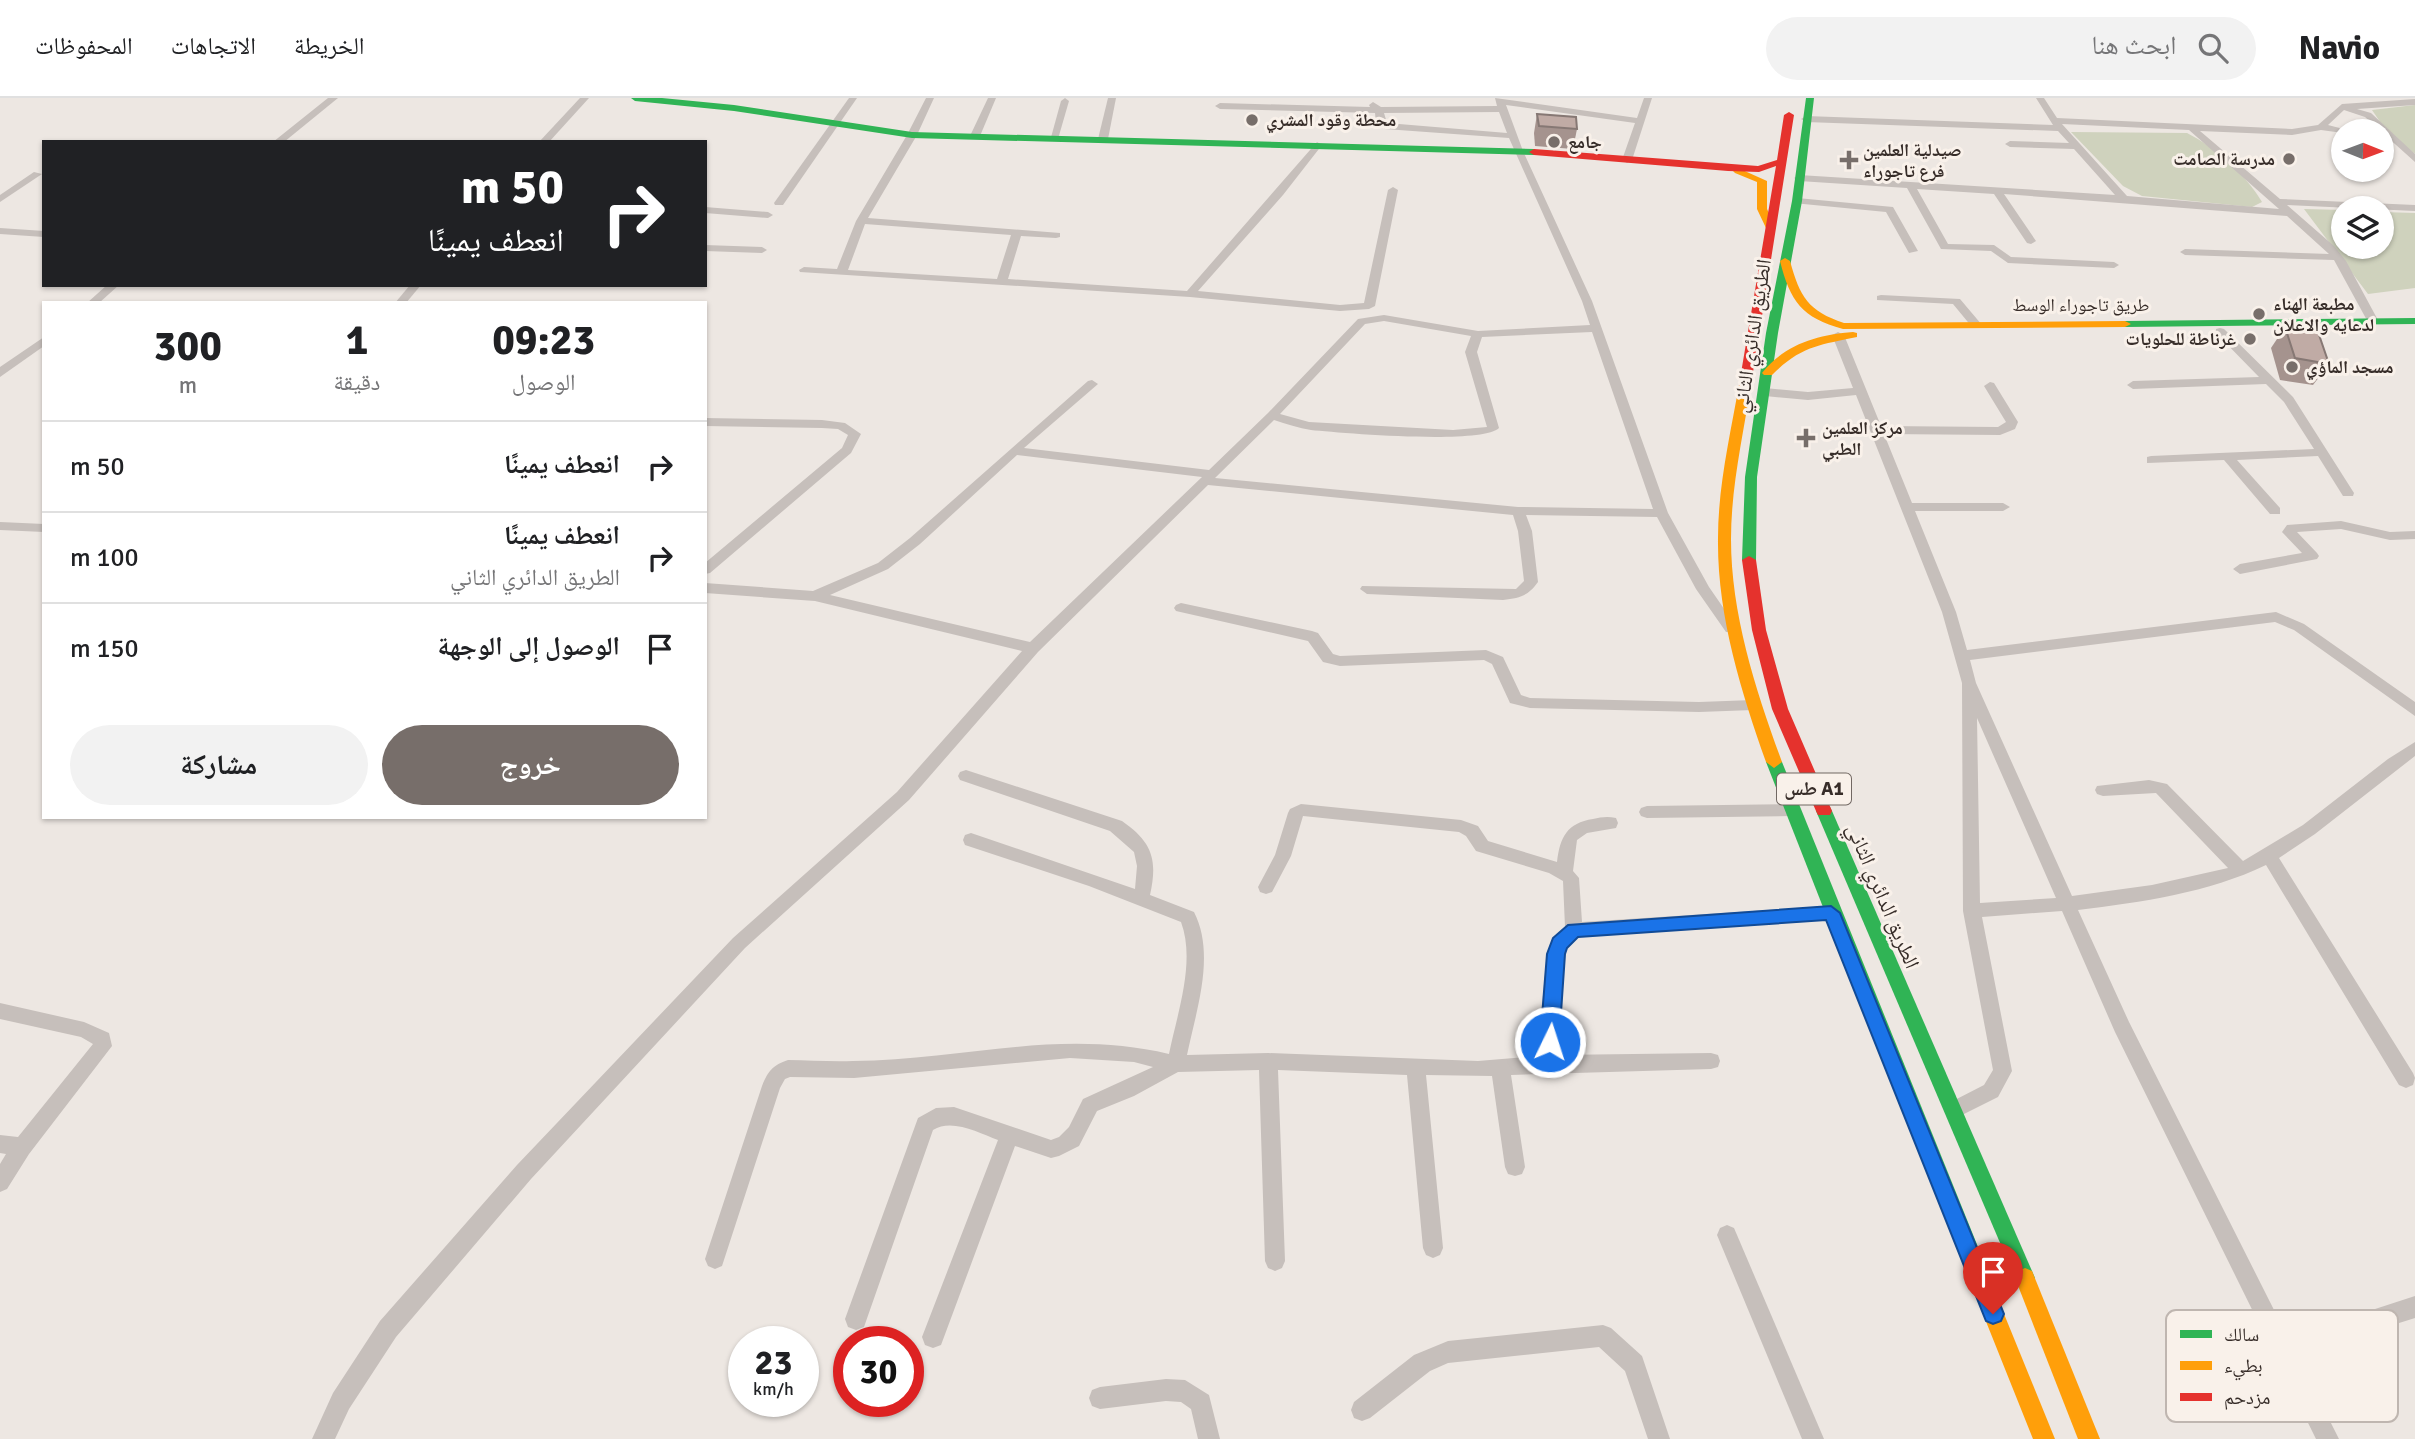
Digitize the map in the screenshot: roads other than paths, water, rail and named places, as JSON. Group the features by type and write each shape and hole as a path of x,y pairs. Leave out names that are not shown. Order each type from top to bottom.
{"main road":[{"path":"635,98 668,99 912,135 1317,145 1515,143 1627,160 1728,168 1759,169 1779,162"},
{"name":"الطريق الدائري الثاني","path":"1792,98 1779,162 1727,512 1725,559 1737,637 1753,705 1831,913 2044,1439"},
{"name":"الطريق الدائري الثاني","path":"1810,98 1797,201 1751,478 1749,560 1759,630 1780,709 2038,1308 2089,1439"},
{"path":"1728,168 1762,181 1762,209 1770,226"},
{"name":"طريق تاجوراء الوسط","path":"1785,261 1799,304 1811,315 1843,326 2415,328"},
{"name":"طريق تاجوراء الوسط","path":"1768,373 1786,352 1797,346 1838,335 2220,331 2415,321"}],"street":[{"path":"281,140 334,98"},
{"path":"546,140 585,98"},
{"path":"779,203 852,98"},
{"path":"842,271 861,220 912,135 930,98"},
{"path":"975,136 992,98"},
{"path":"1103,139 1112,98"},
{"path":"1325,98 1329,101 1367,102 1379,110 1381,123 1385,125 1515,143"},
{"path":"1627,160 1648,98"},
{"path":"2040,98 2057,124 2124,198"},
{"path":"2321,127 2342,107 2362,101 2415,102"},
{"path":"1053,139 1065,102"},
{"path":"1501,103 1515,143 1587,301 1661,513 1703,589 1737,637"},
{"path":"1220,106 1379,110 1501,103 1640,121"},
{"path":"2342,107 2368,115 2372,119"},
{"path":"1806,119 2292,132 2321,127 2331,129"},
{"path":"2193,129 2291,213 2331,251"},
{"path":"2394,139 2415,159"},
{"path":"2010,144 2076,146"},
{"path":"1190,294 1280,193 1317,145"},
{"path":"0,199 37,174"},
{"path":"1799,178 2124,198 2291,213"},
{"path":"1910,185 1945,247 1994,248 2008,260 2114,265"},
{"path":"804,270 1190,294 1340,308 1369,306 1393,190"},
{"path":"1997,191 2031,241"},
{"path":"1797,201 1889,209 1913,251"},
{"path":"2278,202 2415,208"},
{"path":"707,210 768,215"},
{"path":"861,220 1056,235"},
{"path":"0,231 42,234"},
{"path":"1001,283 1017,232"},
{"path":"707,248 762,250"},
{"path":"2185,252 2331,257"},
{"path":"2338,259 2372,322"},
{"path":"94,301 112,287"},
{"path":"402,301 414,287"},
{"path":"1881,298 1956,301 1976,325"},
{"path":"323,1439 341,1401 388,1329 524,1172 739,943 903,796 1033,648 1272,416 1362,321 1384,318 1478,334 1596,328"},
{"path":"2220,331 2304,419 2348,493"},
{"path":"1272,416 1309,426 1453,434 1488,431 1493,428 1492,422 1471,352 1478,334"},
{"path":"1838,335 1949,612 1969,683 2120,1026 2263,1310"},
{"path":"0,373 42,342"},
{"path":"2133,384 2268,380"},
{"path":"815,596 883,566 915,541 1092,384"},
{"path":"1877,430 2000,431 2011,426 2012,422 1990,386"},
{"path":"1765,392 1808,396 1861,391"},
{"path":"707,422 822,424 841,426 855,434 847,450 707,568"},
{"path":"1014,451 1380,501 1518,511 1661,513"},
{"path":"2151,460 2322,452"},
{"path":"2228,457 2275,511"},
{"path":"1907,507 2003,507"},
{"path":"1367,589 1503,595 1520,593 1531,582 1525,531 1518,511"},
{"path":"2240,569 2312,556 2289,532 2292,528 2341,525 2390,536 2415,535"},
{"path":"0,526 42,528"},
{"path":"707,588 815,596 1033,648"},
{"path":"1181,608 1313,637 1328,658 1340,661 1486,655 1498,661 1516,699 1530,703 1699,707 1753,705"},
{"path":"1961,656 2276,617 2299,627 2415,710"},
{"path":"1954,1110 1991,1091 2003,1072 1972,911 1969,683"},
{"path":"1972,911 2067,906 2124,899 2241,870 2322,820 2383,770 2415,748"},
{"path":"966,776 1116,825 1129,834 1139,844 1146,859 1147,874 1141,900"},
{"path":"2103,790 2149,786 2161,788 2241,870"},
{"path":"1266,887 1283,856 1296,813 1307,809 1461,826 1472,831 1482,846 1564,872 1571,878 1574,887 1574,930"},
{"path":"1647,812 1792,810"},
{"path":"1564,872 1567,841 1572,832 1579,826 1610,823"},
{"path":"971,840 1095,881 1188,917 1194,926 1194,954 1175,1064"},
{"path":"2269,855 2406,1079"},
{"path":"1546,1064 1556,954 1559,944 1574,930 1831,913"},
{"path":"0,1012 84,1030 102,1039 103,1046 96,1059 22,1147 0,1182"},
{"path":"715,1259 771,1086 778,1073 788,1068 854,1070 1070,1050 1135,1054 1175,1064 1268,1061 1500,1066 1711,1061"},
{"path":"1268,1061 1275,1261"},
{"path":"856,1319 925,1124 936,1117 954,1116 1009,1137 1051,1149 1066,1146 1075,1137 1090,1105 1127,1090 1175,1064"},
{"path":"1416,1066 1433,1248"},
{"path":"1500,1066 1515,1167"},
{"path":"933,1337 1009,1137"},
{"path":"0,1144 22,1147"},
{"path":"1727,1235 1813,1439"},
{"path":"2398,1312 2415,1307"},
{"path":"1362,1410 1422,1363 1448,1352 1603,1336 1634,1364 1658,1439"},
{"path":"1100,1398 1166,1390 1185,1391 1201,1403 1209,1439"},
{"path":"2319,1422 2328,1439"}],"place":[{"name":"محطة وقود المشري","path":"1252,120"},
{"name":"جامع","path":"1554,142"},
{"name":"مدرسة الصامت","path":"2289,159"},
{"name":"صيدلية العلمين فرع تاجوراء","path":"1849,160"},
{"name":"مطبعة الهناء لدعايه والاعلان","path":"2259,314"},
{"name":"غرناطة للحلويات","path":"2250,339"},
{"name":"مسجد الماؤي","path":"2292,367"},
{"name":"مركز العلمين الطبي","path":"1806,438"}]}
